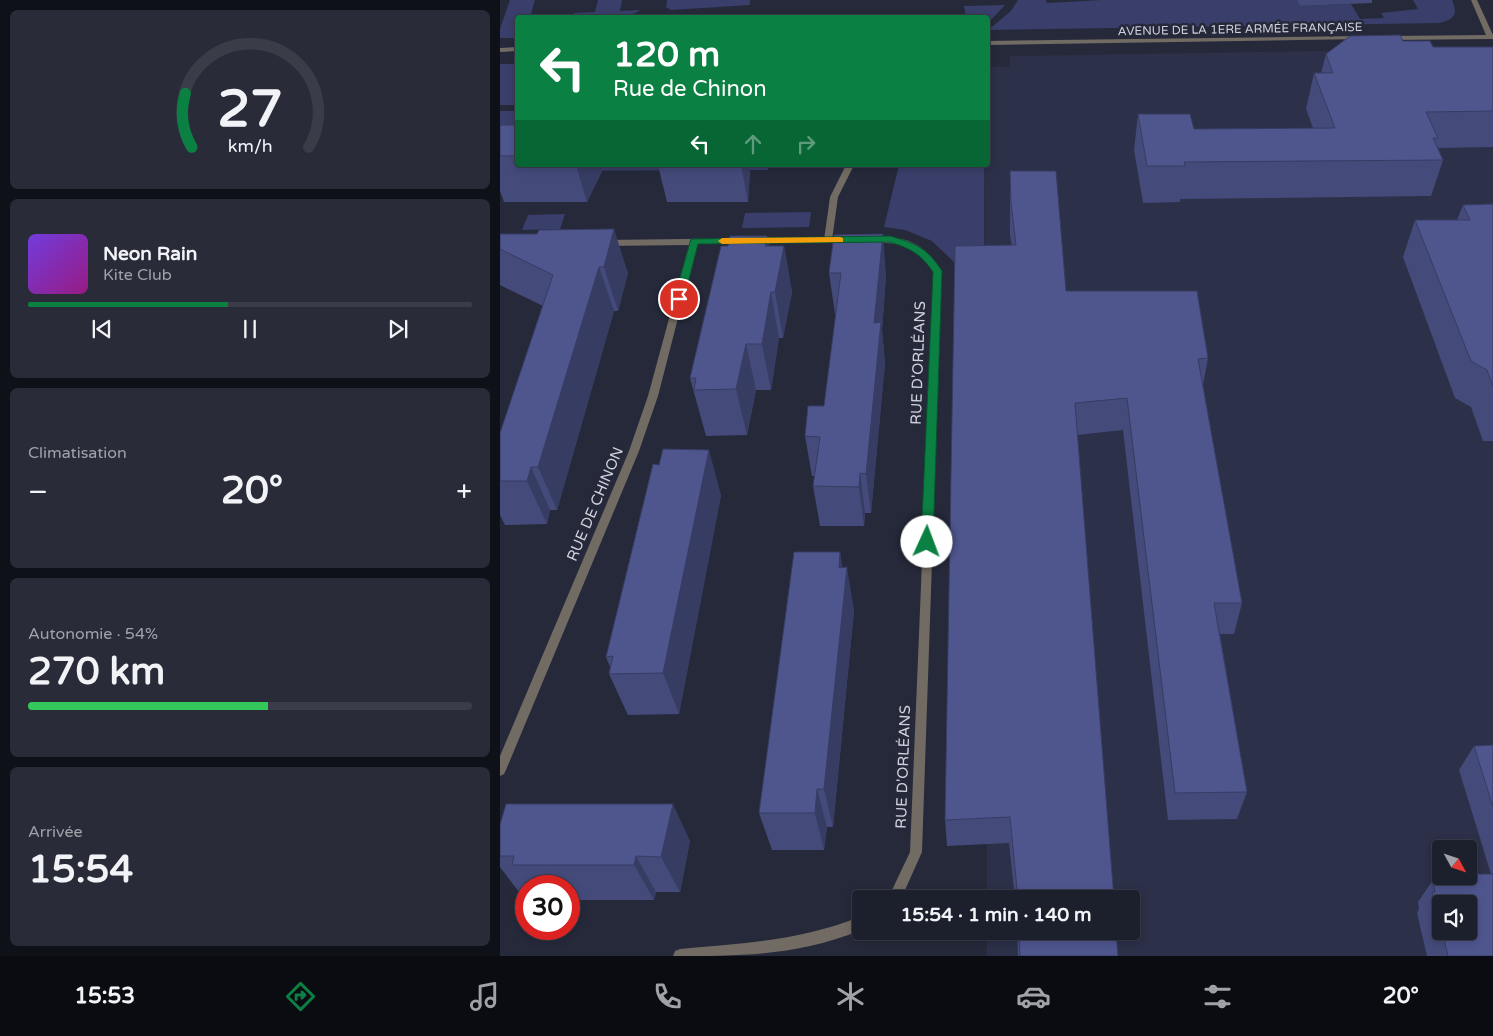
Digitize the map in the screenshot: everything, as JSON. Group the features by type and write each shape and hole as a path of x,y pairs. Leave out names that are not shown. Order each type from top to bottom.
{"street":[{"path":"1474,0 1492,37"},
{"name":"AVENUE DE LA 1ERE ARMÉE FRANÇAISE","path":"1379,38 1492,37"},
{"name":"AVENUE DE LA 1ERE ARMÉE FRANÇAISE","path":"990,43 1370,38"},
{"path":"500,50 515,50"},
{"path":"828,240 834,197 849,167"},
{"name":"RUE D'ORLÉANS","path":"597,243 890,239 906,244 926,255 938,271 916,852 899,890"},
{"name":"RUE DE CHINON","path":"500,770 634,451 653,396 694,241"},
{"path":"680,956 802,942 852,928"}],"shaded area":[{"path":"510,0 535,0 531,15 515,15 515,38 500,38 500,29"},
{"path":"598,0 622,0 620,11 640,10 628,15 574,15 574,13 595,12"},
{"path":"667,0 750,0 750,5 671,10 666,7"},
{"path":"1018,0 1046,0 1047,3 1102,0 1297,0 1301,6 1351,4 1360,19 1384,18 1381,13 1418,9 1413,0 1452,0 1455,9 1452,18 1440,23 990,30 1011,11"},
{"path":"1005,5 990,21 990,15 966,15 964,6"},
{"path":"1493,48 1493,956 987,956 987,940 1140,940 1140,890 987,890 984,167 990,167 990,67 1010,67 1010,56"},
{"path":"500,64 515,64 515,105 500,105"},
{"path":"500,111 515,111 515,126 500,144"},
{"path":"500,153 515,163 515,167 768,167 768,170 500,171"},
{"path":"899,167 984,167 984,278 955,263 932,241 905,230 884,227"},
{"path":"811,212 809,227 742,228 745,213"},
{"path":"565,214 560,229 522,230 528,215"}],"building":[{"path":"1400,35 1403,41 1430,41 1433,47 1493,47 1493,111 1426,112 1438,138 1433,138 1443,160 1184,162 1185,166 1147,166 1138,114 1190,114 1194,129 1335,128 1314,73 1333,73 1326,54 1350,36"},
{"path":"501,125 515,125 515,156 500,156"},
{"path":"1010,171 1056,171 1066,291 1197,291 1208,358 1198,359 1242,603 1214,603 1247,792 1175,793 1127,398 1075,403 1113,890 1017,890 1010,817 945,820 955,246 1016,245 1011,203"},
{"path":"1493,204 1493,386 1487,370 1471,361 1415,220 1470,220 1463,205"},
{"path":"614,229 604,267 599,267 538,467 531,467 527,481 500,481 500,433 553,275 500,249 500,234 537,234 539,230"},
{"path":"883,234 874,323 881,322 866,474 860,473 859,487 813,486 820,437 805,436 808,406 824,406 841,273 829,273 834,235"},
{"path":"730,236 767,236 765,246 784,246 775,292 771,292 762,344 746,344 736,389 694,390 696,378 690,378 721,246 728,246"},
{"path":"663,449 709,450 663,673 609,674 613,656 606,657 653,464 659,465"},
{"path":"794,552 840,552 839,568 847,567 824,789 817,789 815,813 759,813"},
{"path":"1493,745 1493,807 1474,746"},
{"path":"506,804 673,804 661,857 636,856 634,865 512,865 514,856 500,856 500,825"},
{"path":"1478,874 1493,874 1493,956 1448,956 1444,940 1477,940 1477,895 1433,895 1432,892 1435,892 1434,885 1478,885"},
{"path":"1019,940 1117,940 1118,956 1020,956"}],"slow traffic":[{"path":"722,241 840,240"}],"route":[{"path":"679,299 694,241 890,239 906,244 926,255 938,271 927,542"}]}
